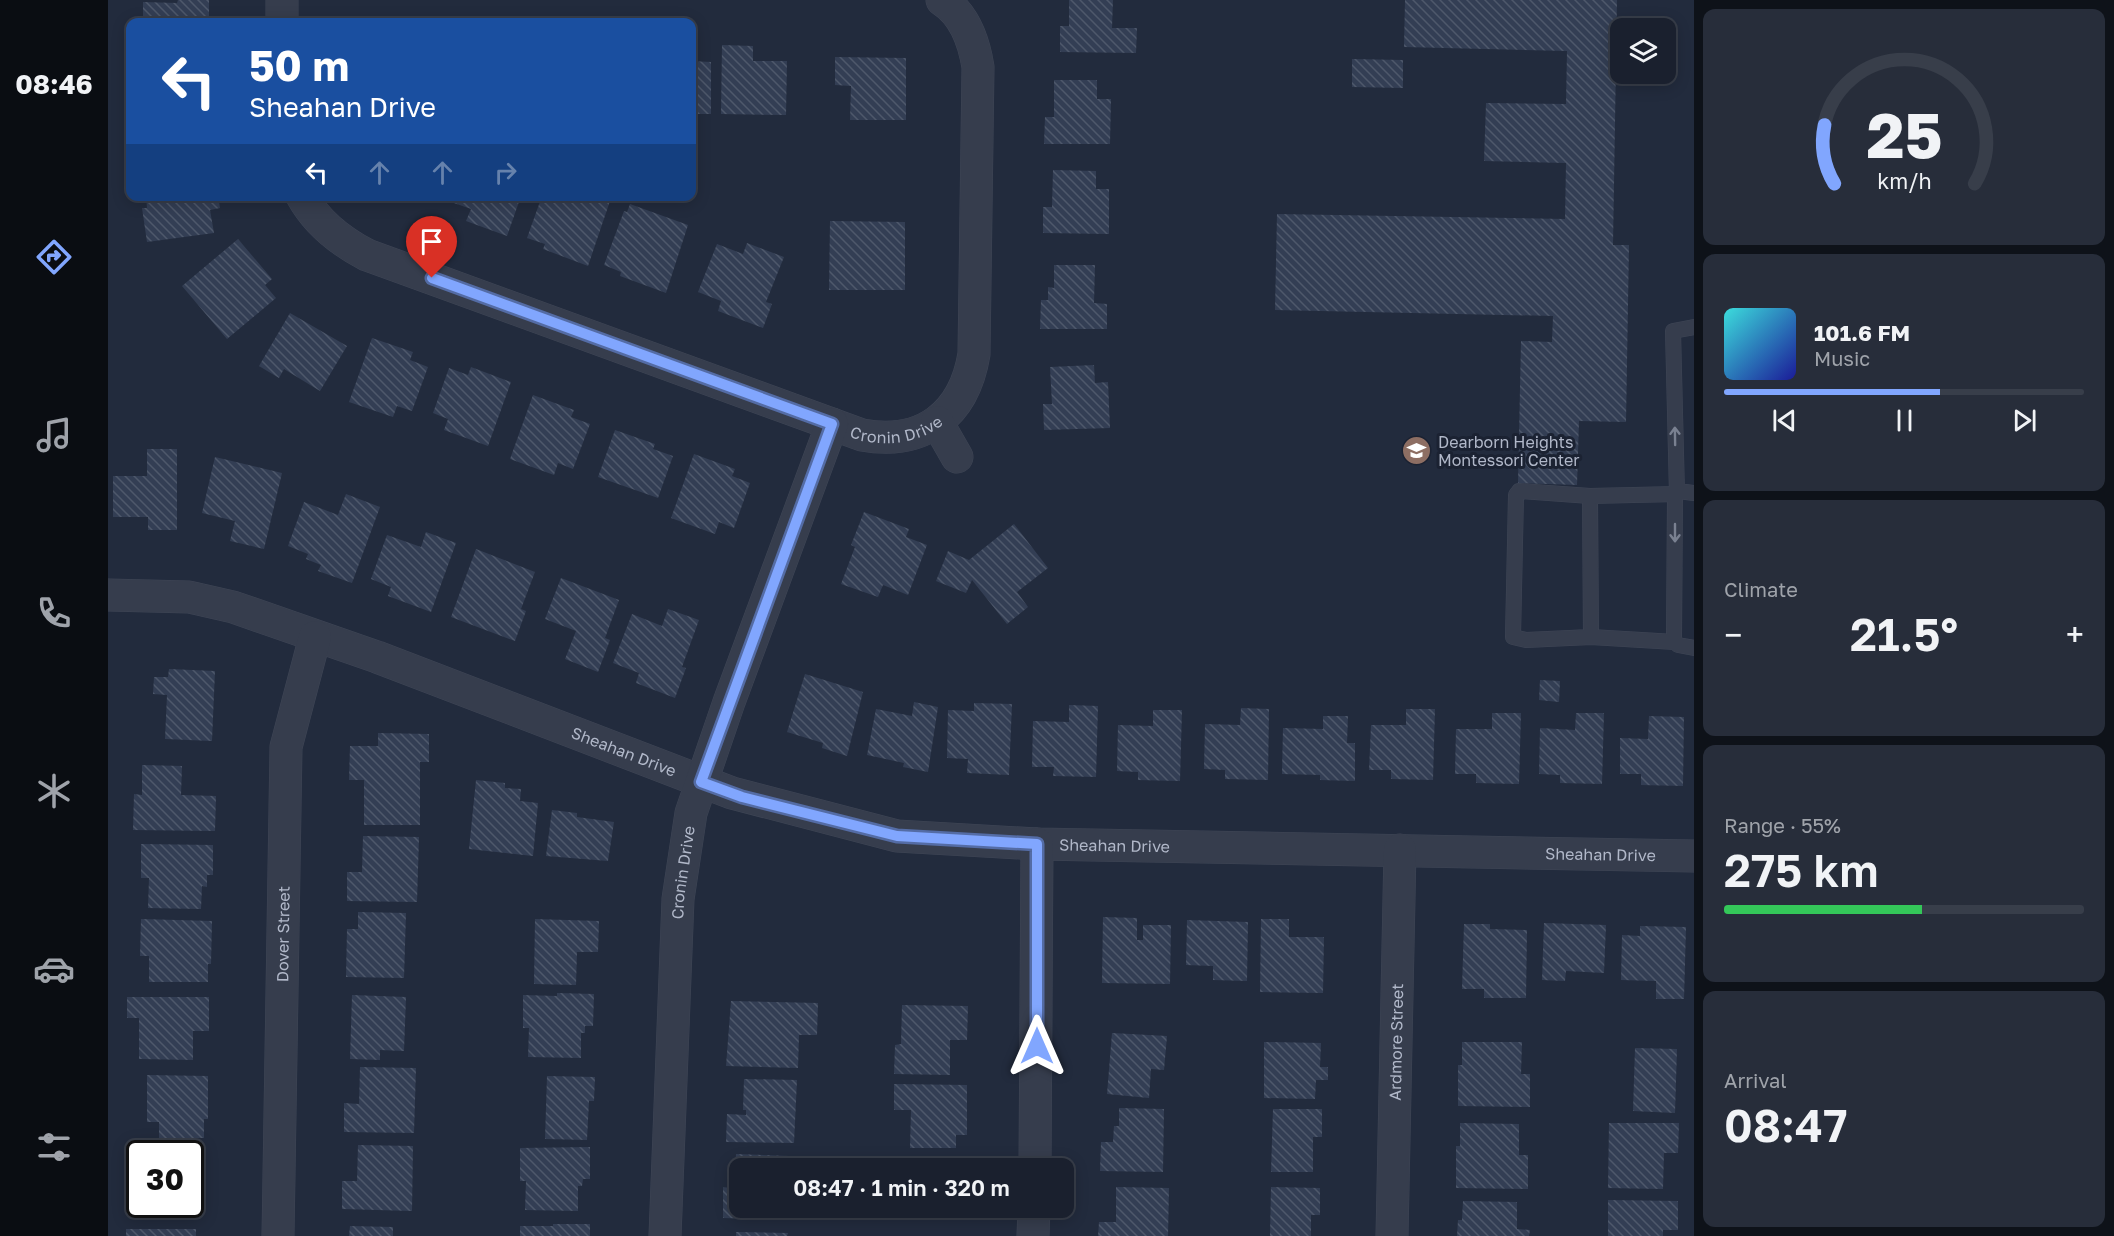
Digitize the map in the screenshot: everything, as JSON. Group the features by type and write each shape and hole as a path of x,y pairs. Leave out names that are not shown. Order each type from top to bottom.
{"street":[{"path":"282,0 282,18"},
{"name":"Cronin Drive","path":"665,1236 678,899 692,813 701,782 832,424 880,438 917,433 937,422 962,396 970,375 974,354 978,67 970,35 955,4"},
{"path":"305,201 315,216 335,235 367,255 832,424"},
{"path":"937,422 957,457"},
{"name":"Sheahan Drive","path":"108,595 189,597 233,607 377,657 742,797 897,836 1037,844 1694,856"},
{"name":"Dover Street","path":"278,1236 286,747 315,637"},
{"path":"1035,1158 1037,844"},
{"name":"Ardmore Street","path":"1392,1236 1400,850"},
{"path":"1033,1236 1034,1218"}],"lane":[{"path":"1675,642 1677,494 1673,330 1694,327"},
{"path":"1694,493 1678,491 1677,494 1590,496 1519,491 1516,495 1514,637 1526,640 1591,637 1675,642 1678,645 1694,648"},
{"path":"1590,496 1591,637"}],"building":[{"path":"178,0 209,0 209,18 143,18 143,2 177,3"},
{"path":"1069,0 1113,0 1112,28 1137,28 1136,53 1060,52 1060,26 1069,26"},
{"path":"1405,0 1617,0 1617,18 1610,18 1610,84 1616,84 1613,245 1629,245 1626,422 1579,421 1577,485 1518,483 1521,341 1552,342 1553,316 1275,310 1277,214 1565,219 1566,163 1484,161 1486,103 1566,104 1567,51 1404,47"},
{"path":"722,45 753,46 753,61 787,61 786,115 721,114"},
{"path":"835,57 906,58 906,120 850,120 851,86 835,85"},
{"path":"1352,59 1403,60 1403,88 1352,87"},
{"path":"696,61 711,62 711,114 696,114"},
{"path":"1054,80 1097,80 1097,99 1111,99 1110,144 1044,144 1045,117 1054,117"},
{"path":"1053,170 1096,171 1096,189 1109,189 1109,234 1043,233 1043,207 1052,207"},
{"path":"146,201 219,201 220,208 210,210 214,233 147,242 142,208 147,208"},
{"path":"519,201 507,236 466,221 471,209 451,202"},
{"path":"540,201 610,201 588,266 543,249 545,244 527,238"},
{"path":"630,204 688,225 666,293 620,276 621,272 604,265 624,211 627,212"},
{"path":"830,221 905,222 905,290 829,290"},
{"path":"238,239 272,279 265,285 276,298 227,339 182,286"},
{"path":"747,243 784,257 766,302 772,304 763,328 718,311 721,301 698,292 717,244 743,254"},
{"path":"1054,265 1095,265 1094,303 1107,304 1107,329 1040,329 1041,300 1048,300 1048,287 1054,288"},
{"path":"290,313 347,346 320,391 284,369 279,378 259,366"},
{"path":"372,338 413,352 410,360 428,367 412,411 397,406 393,417 349,402"},
{"path":"1094,365 1095,383 1108,382 1110,428 1044,430 1043,404 1052,404 1050,367"},
{"path":"471,367 511,382 488,446 444,430 448,419 433,413 449,368 468,375"},
{"path":"533,395 574,410 571,417 590,424 573,469 558,463 554,475 510,459"},
{"path":"615,430 655,444 653,449 673,456 658,498 598,477"},
{"path":"147,449 177,449 177,530 148,530 148,517 113,517 113,476 147,476"},
{"path":"694,454 735,469 732,476 750,483 734,528 719,522 715,534 671,518"},
{"path":"215,457 282,473 264,549 230,541 235,521 202,513"},
{"path":"346,494 380,507 352,583 318,571 321,565 306,559 308,554 288,546 304,502 338,515"},
{"path":"864,512 909,529 906,537 927,545 908,595 883,585 878,597 841,584 855,547 851,545"},
{"path":"1014,524 1048,568 1017,592 1028,607 1007,624 972,580 966,593 936,581 948,551 969,560"},
{"path":"426,532 456,543 431,612 388,596 391,587 371,579 387,535 421,547"},
{"path":"476,549 535,572 521,609 526,611 515,641 451,617"},
{"path":"561,578 619,600 605,638 610,640 598,672 565,659 576,631 545,619"},
{"path":"668,609 699,620 682,667 686,668 675,698 636,683 639,673 613,663 632,614 662,626"},
{"path":"169,669 215,671 212,741 165,739 167,695 153,694 154,677 168,677"},
{"path":"805,674 863,692 847,756 822,748 823,743 787,732"},
{"path":"1540,680 1560,681 1559,702 1539,700"},
{"path":"914,702 938,707 928,772 903,767 904,763 867,755 876,709 912,716"},
{"path":"974,703 1012,704 1009,775 967,773 968,759 947,758 948,710 974,711"},
{"path":"1069,705 1098,706 1096,777 1053,776 1054,767 1032,767 1033,721 1069,722"},
{"path":"1241,708 1269,709 1268,780 1225,779 1225,770 1204,769 1205,724 1240,725"},
{"path":"1406,709 1435,709 1433,780 1391,779 1391,770 1369,770 1371,725 1406,725"},
{"path":"1153,710 1182,710 1180,781 1138,780 1138,772 1117,771 1118,725 1153,726"},
{"path":"1492,713 1521,713 1519,784 1476,783 1476,774 1455,774 1456,729 1492,729"},
{"path":"1576,713 1604,713 1602,784 1560,783 1560,775 1539,774 1540,728 1575,730"},
{"path":"1323,716 1348,716 1347,743 1355,743 1355,781 1320,780 1320,775 1282,774 1283,728 1323,729"},
{"path":"1649,716 1684,717 1683,786 1641,785 1641,774 1620,774 1620,738 1648,739"},
{"path":"378,733 429,734 429,762 420,762 420,825 364,825 364,780 349,780 350,746 378,746"},
{"path":"142,765 182,766 181,795 216,796 215,831 133,830 134,794 142,795"},
{"path":"476,780 505,783 505,788 521,789 520,801 538,803 533,856 469,849"},
{"path":"552,810 577,813 577,817 614,822 608,861 546,856"},
{"path":"363,836 419,837 417,902 347,901 347,872 362,872"},
{"path":"141,844 213,845 213,875 207,875 207,887 202,886 201,909 148,908 149,878 141,878"},
{"path":"358,912 406,913 404,978 346,977 347,929 358,929"},
{"path":"1103,917 1137,918 1137,940 1143,940 1143,925 1171,925 1170,984 1102,983"},
{"path":"141,919 212,921 211,964 208,964 208,982 149,982 149,956 140,956"},
{"path":"535,919 599,921 598,952 577,952 576,985 534,984"},
{"path":"1261,919 1289,919 1289,937 1324,937 1323,993 1260,992"},
{"path":"1187,920 1248,922 1247,981 1213,980 1213,966 1186,965"},
{"path":"1544,923 1606,925 1604,973 1566,971 1565,981 1542,980"},
{"path":"1464,924 1490,924 1490,929 1527,930 1526,998 1484,998 1484,989 1462,989"},
{"path":"1640,926 1686,927 1684,999 1656,999 1656,981 1621,980 1622,935 1640,936"},
{"path":"557,993 594,994 593,1026 585,1026 585,1033 581,1033 581,1058 528,1057 529,1028 523,1028 523,995 557,996"},
{"path":"352,995 406,997 404,1051 380,1050 380,1060 350,1059"},
{"path":"127,997 209,997 209,1031 193,1031 193,1060 139,1059 139,1018 127,1018"},
{"path":"731,1001 818,1003 817,1035 799,1035 798,1068 726,1066"},
{"path":"902,1005 968,1006 967,1040 950,1040 950,1075 894,1074 895,1045 901,1044"},
{"path":"1112,1033 1167,1036 1164,1070 1151,1069 1149,1098 1107,1094"},
{"path":"1264,1042 1321,1043 1320,1067 1328,1067 1328,1080 1316,1080 1315,1099 1264,1098"},
{"path":"1462,1042 1522,1042 1521,1074 1530,1074 1530,1107 1458,1106 1458,1065 1462,1065"},
{"path":"1635,1048 1677,1049 1675,1113 1633,1111"},
{"path":"360,1067 416,1068 414,1133 344,1132 344,1103 359,1104"},
{"path":"147,1075 208,1076 208,1119 204,1119 204,1138 159,1138 159,1122 147,1122"},
{"path":"547,1076 595,1077 594,1101 589,1101 587,1140 545,1139"},
{"path":"744,1079 797,1080 794,1143 726,1142 727,1114 746,1115 746,1110 743,1110"},
{"path":"894,1084 967,1085 967,1135 956,1135 956,1148 910,1148 911,1110 894,1110"},
{"path":"1119,1108 1164,1109 1163,1172 1100,1171 1101,1142 1113,1142 1114,1126 1119,1126"},
{"path":"1273,1109 1322,1109 1322,1137 1313,1137 1313,1172 1271,1172"},
{"path":"1460,1123 1519,1124 1519,1155 1528,1155 1528,1189 1456,1188 1456,1146 1460,1146"},
{"path":"1609,1123 1679,1123 1678,1153 1664,1153 1663,1189 1608,1188"},
{"path":"358,1145 413,1146 412,1211 342,1209 342,1181 357,1181"},
{"path":"590,1147 590,1179 583,1179 582,1186 578,1186 578,1211 525,1210 526,1181 520,1181 520,1148"},
{"path":"204,1150 206,1150 204,1194"},
{"path":"736,1154 788,1156 788,1158 736,1158"},
{"path":"723,1187 729,1188 729,1218 795,1218 795,1220 723,1218"},
{"path":"1116,1187 1169,1188 1168,1236 1098,1236 1099,1222 1116,1222"},
{"path":"1271,1187 1320,1188 1320,1215 1311,1215 1311,1236 1270,1236"},
{"path":"1608,1200 1678,1201 1678,1230 1663,1230 1663,1236 1608,1236"},
{"path":"1463,1201 1517,1202 1517,1229 1530,1230 1529,1236 1457,1236 1458,1220 1462,1220"},
{"path":"553,1224 590,1224 590,1236 520,1236 520,1226 553,1226"},
{"path":"350,1226 393,1227 393,1236 349,1236"},
{"path":"126,1229 196,1229 196,1236 126,1236"},
{"path":"736,1232 788,1233 787,1236 736,1236"}],"place":[{"name":"Dearborn Heights Montessori Center","path":"1417,451"}],"route":[{"path":"432,278 832,424 701,782 742,797 897,836 1037,844 1037,1046"}]}
